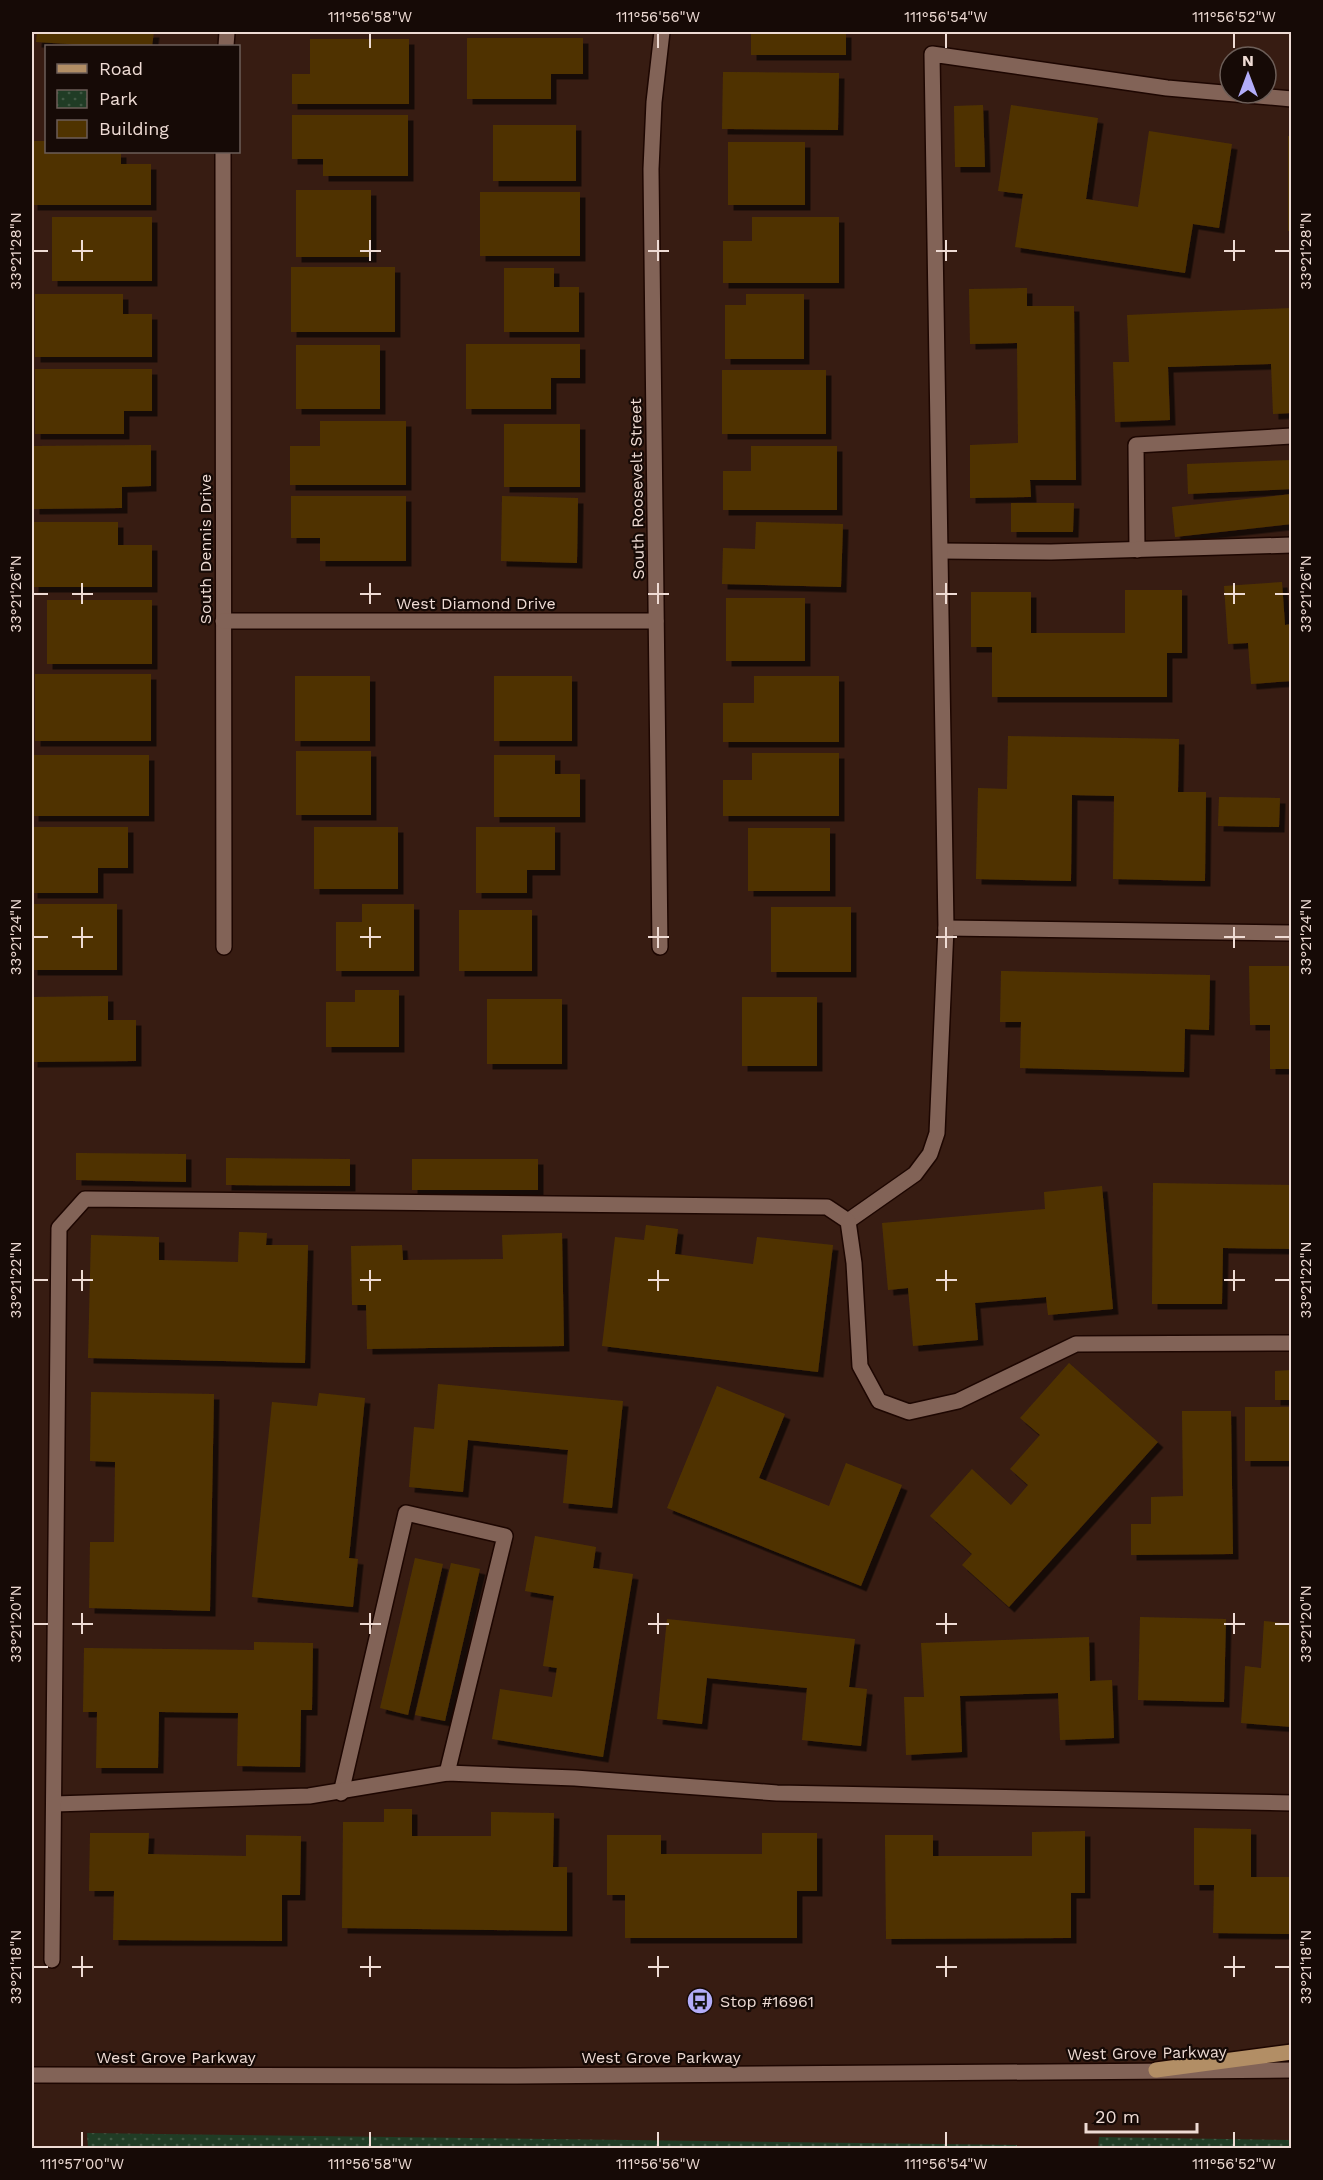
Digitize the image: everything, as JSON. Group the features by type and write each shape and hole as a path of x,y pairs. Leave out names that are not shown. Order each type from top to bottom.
{"main road":[{"path":"1156,2070 1292,2052"}],"street":[{"name":"South Roosevelt Street","path":"660,947 651,169 654,102 662,32"},
{"path":"848,1221 915,1173 930,1154 936,1133 946,928 932,54 1167,88 1292,99"},
{"name":"South Dennis Drive","path":"223,153 224,947"},
{"path":"1137,550 1136,445 1292,436"},
{"path":"941,551 1051,552 1292,545"},
{"name":"West Diamond Drive","path":"223,621 656,621"},
{"path":"946,928 1292,933"},
{"path":"52,1960 59,1228 85,1199 827,1207 848,1221 854,1263 860,1366 879,1401 909,1412 958,1401 1076,1344 1292,1343"},
{"path":"341,1792 406,1513 505,1536 447,1773"},
{"path":"54,1804 309,1796 447,1773 575,1778 777,1792 1292,1803"},
{"name":"West Grove Parkway","path":"32,2075 529,2076 1292,2070"}],"green space":[{"path":"87,2133 1017,2145 1017,2148 88,2148"},
{"path":"1099,2137 1291,2140 1291,2148 1098,2148"}],"building":[{"path":"37,32 154,32 152,45 36,42"},
{"path":"751,32 846,32 846,55 751,55"},
{"path":"467,38 583,38 583,74 551,74 551,99 467,99"},
{"path":"310,39 409,39 409,104 292,104 292,74 310,74"},
{"path":"723,72 839,73 838,130 722,129"},
{"path":"983,105 985,167 955,167 954,106"},
{"path":"1011,105 1098,118 1086,199 1138,207 1149,131 1232,144 1219,228 1193,224 1185,273 1015,247 1023,194 998,191"},
{"path":"292,115 408,115 408,176 323,176 323,159 292,159"},
{"path":"493,125 576,125 576,181 493,181"},
{"path":"1288,136 1292,136 1292,231 1288,231"},
{"path":"32,141 45,141 45,153 121,153 121,164 151,164 151,205 32,205"},
{"path":"728,142 805,142 805,205 728,205"},
{"path":"296,190 371,190 371,257 296,257"},
{"path":"480,192 580,192 580,256 480,256"},
{"path":"52,217 152,217 152,281 52,281"},
{"path":"752,217 839,217 839,283 723,283 723,241 752,241"},
{"path":"291,267 395,267 395,332 291,332"},
{"path":"504,268 554,268 554,287 579,287 579,332 504,332"},
{"path":"1027,288 1027,306 1074,306 1076,480 1030,480 1031,497 970,498 970,445 1018,443 1017,343 970,344 969,289"},
{"path":"35,294 123,294 123,314 152,314 152,357 35,357"},
{"path":"746,294 804,294 804,359 725,359 725,305 746,305"},
{"path":"1292,308 1292,413 1273,414 1271,364 1168,367 1170,420 1115,422 1113,362 1129,362 1127,315"},
{"path":"466,344 580,344 580,378 551,378 551,409 466,409"},
{"path":"296,345 380,345 380,409 296,409"},
{"path":"35,369 152,369 152,411 124,411 124,434 35,434"},
{"path":"722,370 826,370 826,434 722,434"},
{"path":"320,421 406,421 406,485 290,485 290,446 320,446"},
{"path":"504,424 580,424 580,487 504,487"},
{"path":"151,445 151,486 122,487 122,508 34,509 33,446"},
{"path":"751,446 837,446 837,510 723,510 723,471 751,471"},
{"path":"1292,460 1292,489 1188,494 1187,464"},
{"path":"1292,494 1292,524 1175,537 1172,507"},
{"path":"291,496 406,496 406,561 320,561 320,538 291,538"},
{"path":"502,496 578,498 577,563 501,561"},
{"path":"1011,503 1074,503 1073,532 1011,532"},
{"path":"33,522 118,522 118,545 152,545 152,587 33,587"},
{"path":"756,522 843,524 841,587 722,584 723,548 755,549"},
{"path":"1282,582 1285,625 1292,624 1292,681 1251,684 1248,643 1228,644 1224,586"},
{"path":"1125,590 1182,590 1182,653 1167,653 1167,697 992,697 992,647 971,647 971,592 1031,592 1031,633 1125,633"},
{"path":"726,598 805,598 805,661 726,661"},
{"path":"47,600 152,600 152,664 47,664"},
{"path":"35,674 151,674 151,741 35,741"},
{"path":"295,676 370,676 370,741 295,741"},
{"path":"494,676 572,676 572,741 494,741"},
{"path":"754,676 839,676 839,742 723,742 723,703 754,703"},
{"path":"1008,736 1179,739 1178,792 1206,792 1205,881 1113,879 1114,796 1072,795 1071,881 976,879 978,788 1007,789"},
{"path":"296,751 371,751 371,815 296,815"},
{"path":"752,753 839,753 839,816 723,816 723,780 752,780"},
{"path":"33,755 149,755 149,816 33,816"},
{"path":"494,755 555,755 555,774 580,774 580,817 494,817"},
{"path":"1219,797 1280,798 1279,827 1218,826"},
{"path":"32,827 128,827 128,868 98,868 98,893 32,893"},
{"path":"314,827 398,827 398,889 314,889"},
{"path":"476,827 555,827 555,870 527,870 527,893 476,893"},
{"path":"748,828 830,828 830,891 748,891"},
{"path":"32,904 117,904 117,970 32,970"},
{"path":"362,904 414,904 414,971 336,971 336,922 362,922"},
{"path":"771,907 851,907 851,972 771,972"},
{"path":"459,910 532,910 532,971 459,971"},
{"path":"1249,966 1292,966 1292,1069 1270,1069 1270,1025 1250,1025"},
{"path":"1001,971 1210,975 1209,1030 1185,1029 1184,1072 1020,1068 1021,1022 1000,1022"},
{"path":"355,990 399,990 399,1047 326,1047 326,1002 355,1002"},
{"path":"108,996 108,1020 136,1020 136,1061 32,1062 32,997"},
{"path":"742,997 817,997 817,1066 742,1066"},
{"path":"487,999 562,999 562,1064 487,1064"},
{"path":"76,1153 186,1154 186,1182 76,1180"},
{"path":"226,1158 350,1159 350,1186 226,1185"},
{"path":"412,1159 538,1159 538,1190 412,1190"},
{"path":"1153,1183 1292,1185 1292,1249 1223,1248 1222,1304 1152,1304"},
{"path":"1102,1186 1113,1309 1048,1315 1046,1297 975,1303 978,1340 913,1346 908,1288 888,1290 882,1223 1045,1209 1044,1192"},
{"path":"646,1225 678,1229 675,1254 753,1264 757,1237 833,1245 818,1372 602,1346 615,1237 644,1240"},
{"path":"239,1232 267,1233 266,1245 308,1245 305,1363 88,1358 91,1235 159,1237 159,1260 238,1262"},
{"path":"562,1233 564,1346 367,1349 366,1305 352,1305 351,1246 402,1245 403,1260 503,1259 502,1235"},
{"path":"1069,1363 1158,1442 1009,1607 962,1565 972,1554 930,1516 972,1469 1011,1505 1028,1485 1010,1469 1040,1435 1020,1418"},
{"path":"1292,1370 1292,1400 1275,1400 1275,1371"},
{"path":"438,1384 623,1401 612,1508 563,1503 568,1450 468,1440 463,1492 409,1487 414,1427 434,1429"},
{"path":"717,1386 785,1414 759,1478 829,1506 846,1463 902,1485 861,1586 667,1508"},
{"path":"91,1392 214,1394 210,1611 89,1608 90,1542 114,1542 115,1462 90,1461"},
{"path":"319,1393 365,1398 349,1558 358,1559 353,1607 252,1597 272,1402 317,1406"},
{"path":"1245,1407 1292,1407 1292,1461 1245,1461"},
{"path":"1182,1411 1231,1411 1233,1554 1131,1555 1131,1524 1151,1524 1151,1497 1183,1496"},
{"path":"535,1536 596,1547 593,1568 633,1574 603,1757 492,1739 500,1689 552,1697 557,1668 543,1666 554,1596 525,1591"},
{"path":"415,1558 443,1564 408,1715 380,1708"},
{"path":"451,1563 480,1569 445,1721 415,1715"},
{"path":"1140,1617 1226,1619 1224,1702 1138,1700"},
{"path":"667,1619 855,1639 849,1687 867,1689 861,1746 802,1740 807,1688 707,1678 702,1724 657,1719"},
{"path":"1264,1621 1292,1624 1292,1727 1241,1723 1245,1666 1261,1668"},
{"path":"1089,1637 1090,1681 1112,1680 1114,1738 1060,1740 1058,1693 960,1696 962,1752 906,1755 904,1697 924,1697 921,1643"},
{"path":"254,1642 313,1643 312,1710 301,1710 300,1767 237,1766 238,1713 159,1712 158,1768 96,1768 97,1712 83,1712 84,1648 254,1650"},
{"path":"384,1809 412,1809 412,1836 491,1836 491,1812 554,1813 553,1867 567,1867 567,1931 342,1928 343,1822 384,1822"},
{"path":"1194,1828 1251,1829 1251,1877 1292,1877 1292,1934 1213,1933 1214,1885 1194,1885"},
{"path":"1085,1831 1085,1893 1071,1893 1071,1938 886,1939 885,1835 933,1835 933,1856 1032,1856 1032,1832"},
{"path":"90,1833 149,1833 148,1854 246,1856 246,1835 301,1836 300,1895 282,1895 282,1941 113,1940 114,1891 89,1891"},
{"path":"762,1833 817,1833 817,1891 797,1891 797,1938 625,1938 625,1895 607,1895 607,1835 661,1835 661,1854 762,1854"}],"place":[{"name":"Stop #16961","path":"700,2001"}]}
